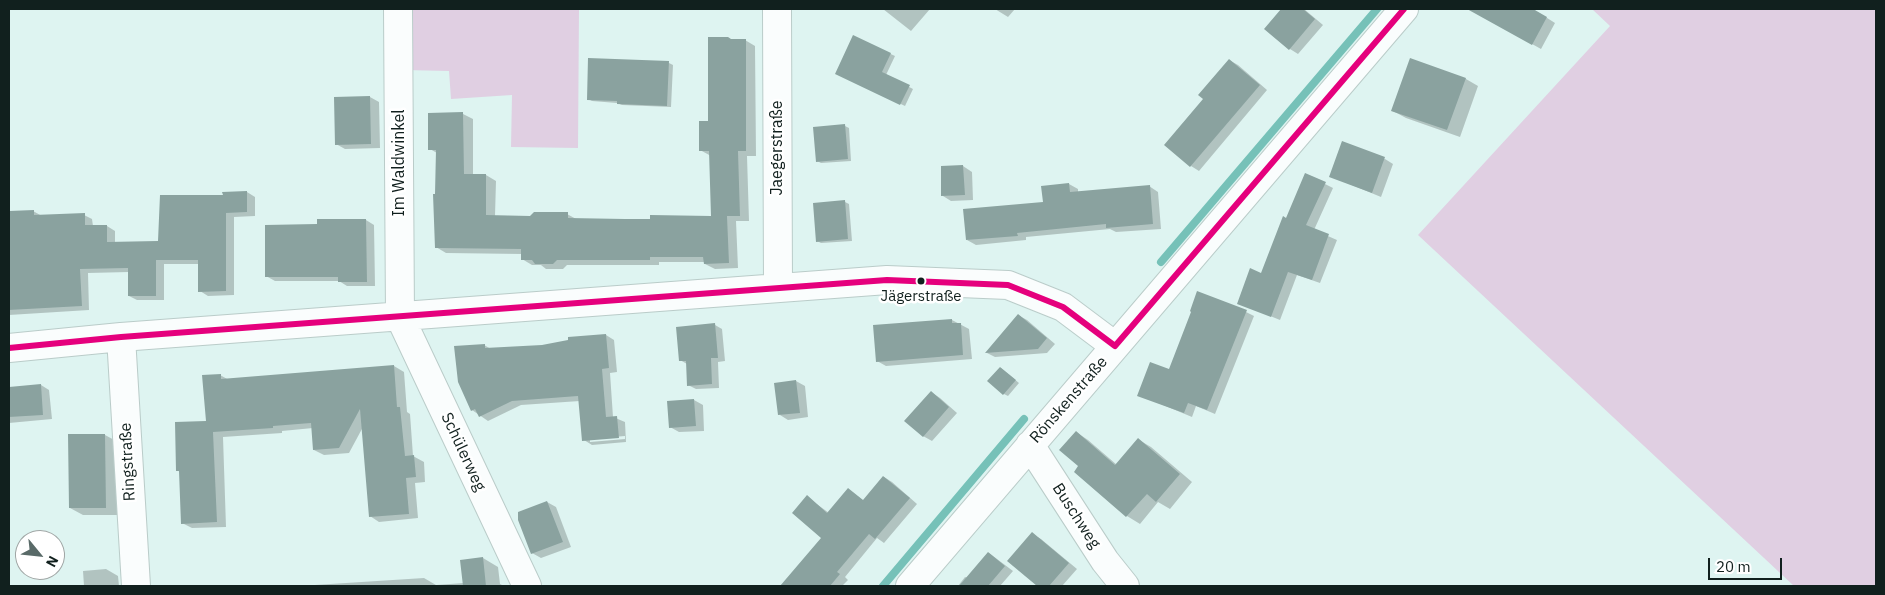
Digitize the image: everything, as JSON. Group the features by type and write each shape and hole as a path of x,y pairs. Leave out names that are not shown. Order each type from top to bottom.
{"street":[{"name":"Im Waldwinkel","path":"398,9 400,317"},
{"name":"Jaegerstraße","path":"777,9 778,287"},
{"name":"Rönskenstraße","path":"910,586 1404,9"},
{"path":"9,348 121,337 887,280 1008,285 1063,307 1115,346"},
{"name":"Schülerweg","path":"400,317 526,586"},
{"name":"Ringstraße","path":"121,337 136,586"},
{"name":"Buschweg","path":"1030,445 1105,561 1125,586"}],"shaded area":[{"path":"405,9 579,9 578,148 511,147 512,95 451,99 449,71 404,70"},
{"path":"1592,9 1876,9 1876,586 1794,586 1418,235 1610,26"}],"building":[{"path":"1281,9 1303,9 1315,19 1289,50 1264,29"},
{"path":"1467,9 1533,9 1547,17 1532,45"},
{"path":"853,35 891,53 882,72 910,85 900,105 835,74"},
{"path":"708,37 746,39 746,151 738,151 740,216 727,216 729,263 704,264 703,257 650,257 650,260 557,260 553,264 535,264 532,260 521,260 521,249 435,248 433,194 435,194 436,150 428,150 428,113 463,112 464,174 486,174 486,215 530,216 534,212 568,212 568,218 625,219 650,219 650,215 711,216 709,151 699,151 699,121 708,121"},
{"path":"588,58 669,61 667,106 617,104 617,101 587,100"},
{"path":"1410,58 1466,78 1447,130 1391,111"},
{"path":"1229,59 1260,85 1190,167 1164,145 1203,99 1198,95"},
{"path":"370,96 371,144 335,145 334,97"},
{"path":"845,124 848,159 816,162 813,127"},
{"path":"1342,141 1385,157 1372,193 1329,177"},
{"path":"963,165 965,195 941,196 941,166"},
{"path":"1305,173 1326,182 1306,225 1329,234 1312,280 1288,272 1271,317 1237,304 1250,268 1261,273 1283,216 1286,218"},
{"path":"1069,183 1070,192 1150,185 1153,224 1106,228 1106,224 1017,233 1018,236 966,240 963,209 1043,202 1041,186"},
{"path":"247,191 247,212 226,213 226,291 198,292 198,260 156,260 156,296 128,296 128,268 80,269 82,306 9,310 9,211 34,210 34,215 85,213 85,225 107,225 107,242 158,241 160,195 223,195 222,192"},
{"path":"845,200 848,239 816,242 813,203"},
{"path":"317,219 366,219 367,282 338,282 338,277 265,277 265,225 317,224"},
{"path":"1197,291 1247,310 1207,410 1188,403 1184,413 1137,396 1150,362 1169,369"},
{"path":"1018,314 1047,338 1038,349 985,353"},
{"path":"952,319 952,323 961,323 963,355 876,362 873,325"},
{"path":"715,323 718,358 711,358 712,384 687,386 686,361 679,361 676,327"},
{"path":"606,334 609,368 602,369 606,417 617,416 619,438 582,441 578,396 512,401 479,417 475,409 471,411 458,382 454,346 485,344 485,348 542,345 568,340 568,337"},
{"path":"394,365 397,407 400,407 405,456 414,455 416,477 406,478 409,514 369,517 360,409 339,448 313,450 311,423 273,426 273,428 213,432 217,522 181,524 179,471 176,471 175,422 206,421 202,375 221,374 221,379"},
{"path":"1000,367 1016,380 1003,395 987,381"},
{"path":"796,380 800,413 778,415 774,383"},
{"path":"41,384 43,415 9,417 9,387"},
{"path":"931,391 949,407 923,437 904,421"},
{"path":"694,399 696,426 669,428 667,401"},
{"path":"1076,431 1115,465 1138,438 1180,474 1156,502 1147,494 1126,517 1074,472 1078,466 1059,450"},
{"path":"68,434 105,434 106,508 69,508"},
{"path":"883,476 910,498 875,539 869,534 837,572 840,574 830,586 780,586 821,538 792,513 807,495 827,513 848,488 863,500"},
{"path":"547,501 563,542 531,554 518,520 518,512"},
{"path":"1032,532 1069,563 1049,586 1037,586 1007,561"},
{"path":"988,552 1005,566 988,586 959,586"},
{"path":"483,557 486,586 463,586 460,560"}],"waterway":[{"path":"1161,262 1377,9"},
{"path":"883,586 1024,419"}],"transit line":[{"path":"1115,346 1404,9"},
{"path":"9,348 121,337 887,280 1008,285 1063,307 1115,346"}],"place":[{"name":"Jägerstraße","path":"921,281"}]}
